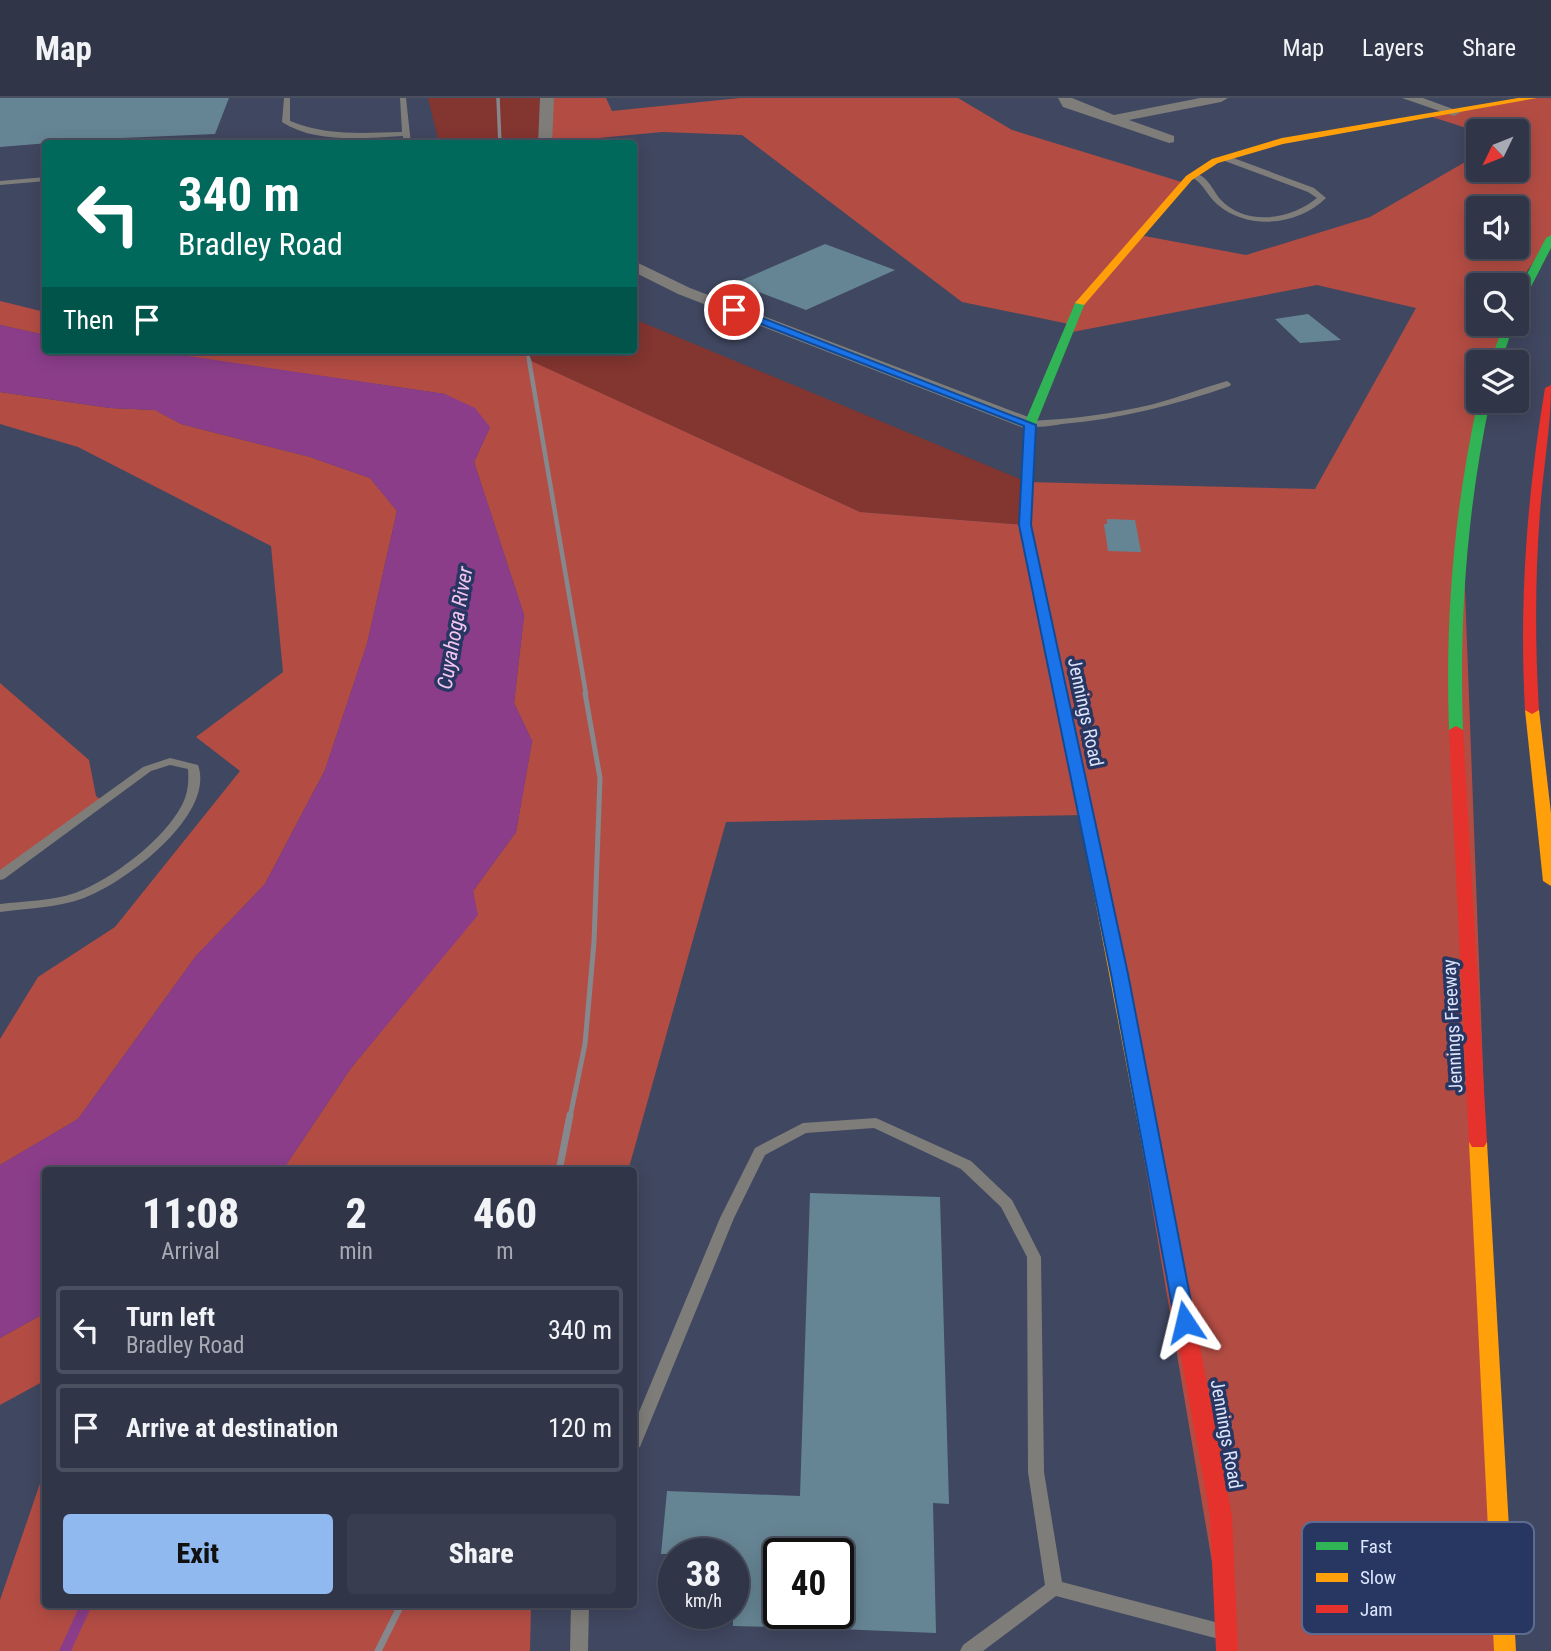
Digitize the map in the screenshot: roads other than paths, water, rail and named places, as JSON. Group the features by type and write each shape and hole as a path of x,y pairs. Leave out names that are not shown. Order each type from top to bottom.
{"main road":[{"name":"Jennings Road","path":"1226,1642 1221,1516 1119,974 1025,525 1030,425 1082,298 1195,175 1225,158 1282,141 1533,98"},
{"path":"1529,281 1551,238"},
{"path":"1551,388 1535,471 1527,609 1534,729 1551,881"},
{"name":"Jennings Freeway","path":"1482,413 1462,511 1456,568 1454,701 1498,1522"}],"street":[{"path":"545,140 547,98"},
{"path":"1065,98 1068,104 1093,115 1114,119 1169,139"},
{"path":"1114,119 1221,98"},
{"path":"1402,99 1454,112"},
{"path":"1402,99 1429,116"},
{"path":"637,268 684,291 1030,425"}],"lane":[{"path":"287,98 286,122 313,132 340,136 406,134"},
{"path":"402,98 407,140"},
{"path":"1195,175 1205,180 1222,204 1264,221 1275,220 1316,204 1322,198 1311,190 1225,158"},
{"path":"0,183 42,179"},
{"path":"1030,425 1127,415 1168,405 1227,384"},
{"path":"0,876 147,769 164,760 179,760 194,768 196,790 180,819 122,873 76,896 0,908"},
{"path":"637,1435 727,1218 760,1152 803,1128 876,1124 966,1165 1007,1204 1034,1257 1036,1472 1054,1588"},
{"path":"1054,1588 1226,1642"},
{"path":"969,1651 1054,1588"},
{"path":"579,1651 580,1608"}],"water":[{"name":"Cuyahoga River","path":"0,325 42,334 42,354 173,354 445,394 475,408 490,427 474,462 524,615 514,703 532,741 516,832 473,891 478,915 351,1068 285,1167 42,1167 42,1315 0,1338 0,1165 78,1119 196,956 265,884 325,770 367,644 397,511 370,478 310,457 181,424 155,410 110,408 0,392"}],"waterway":[{"path":"65,1651 85,1608"}],"railway":[{"path":"498,98 500,140"},
{"path":"528,354 529,361"},
{"path":"529,360 586,694"},
{"path":"570,1117 585,1044 594,942 600,778 585,693"},
{"path":"560,1167 570,1115"},
{"path":"378,1651 400,1608"}]}
